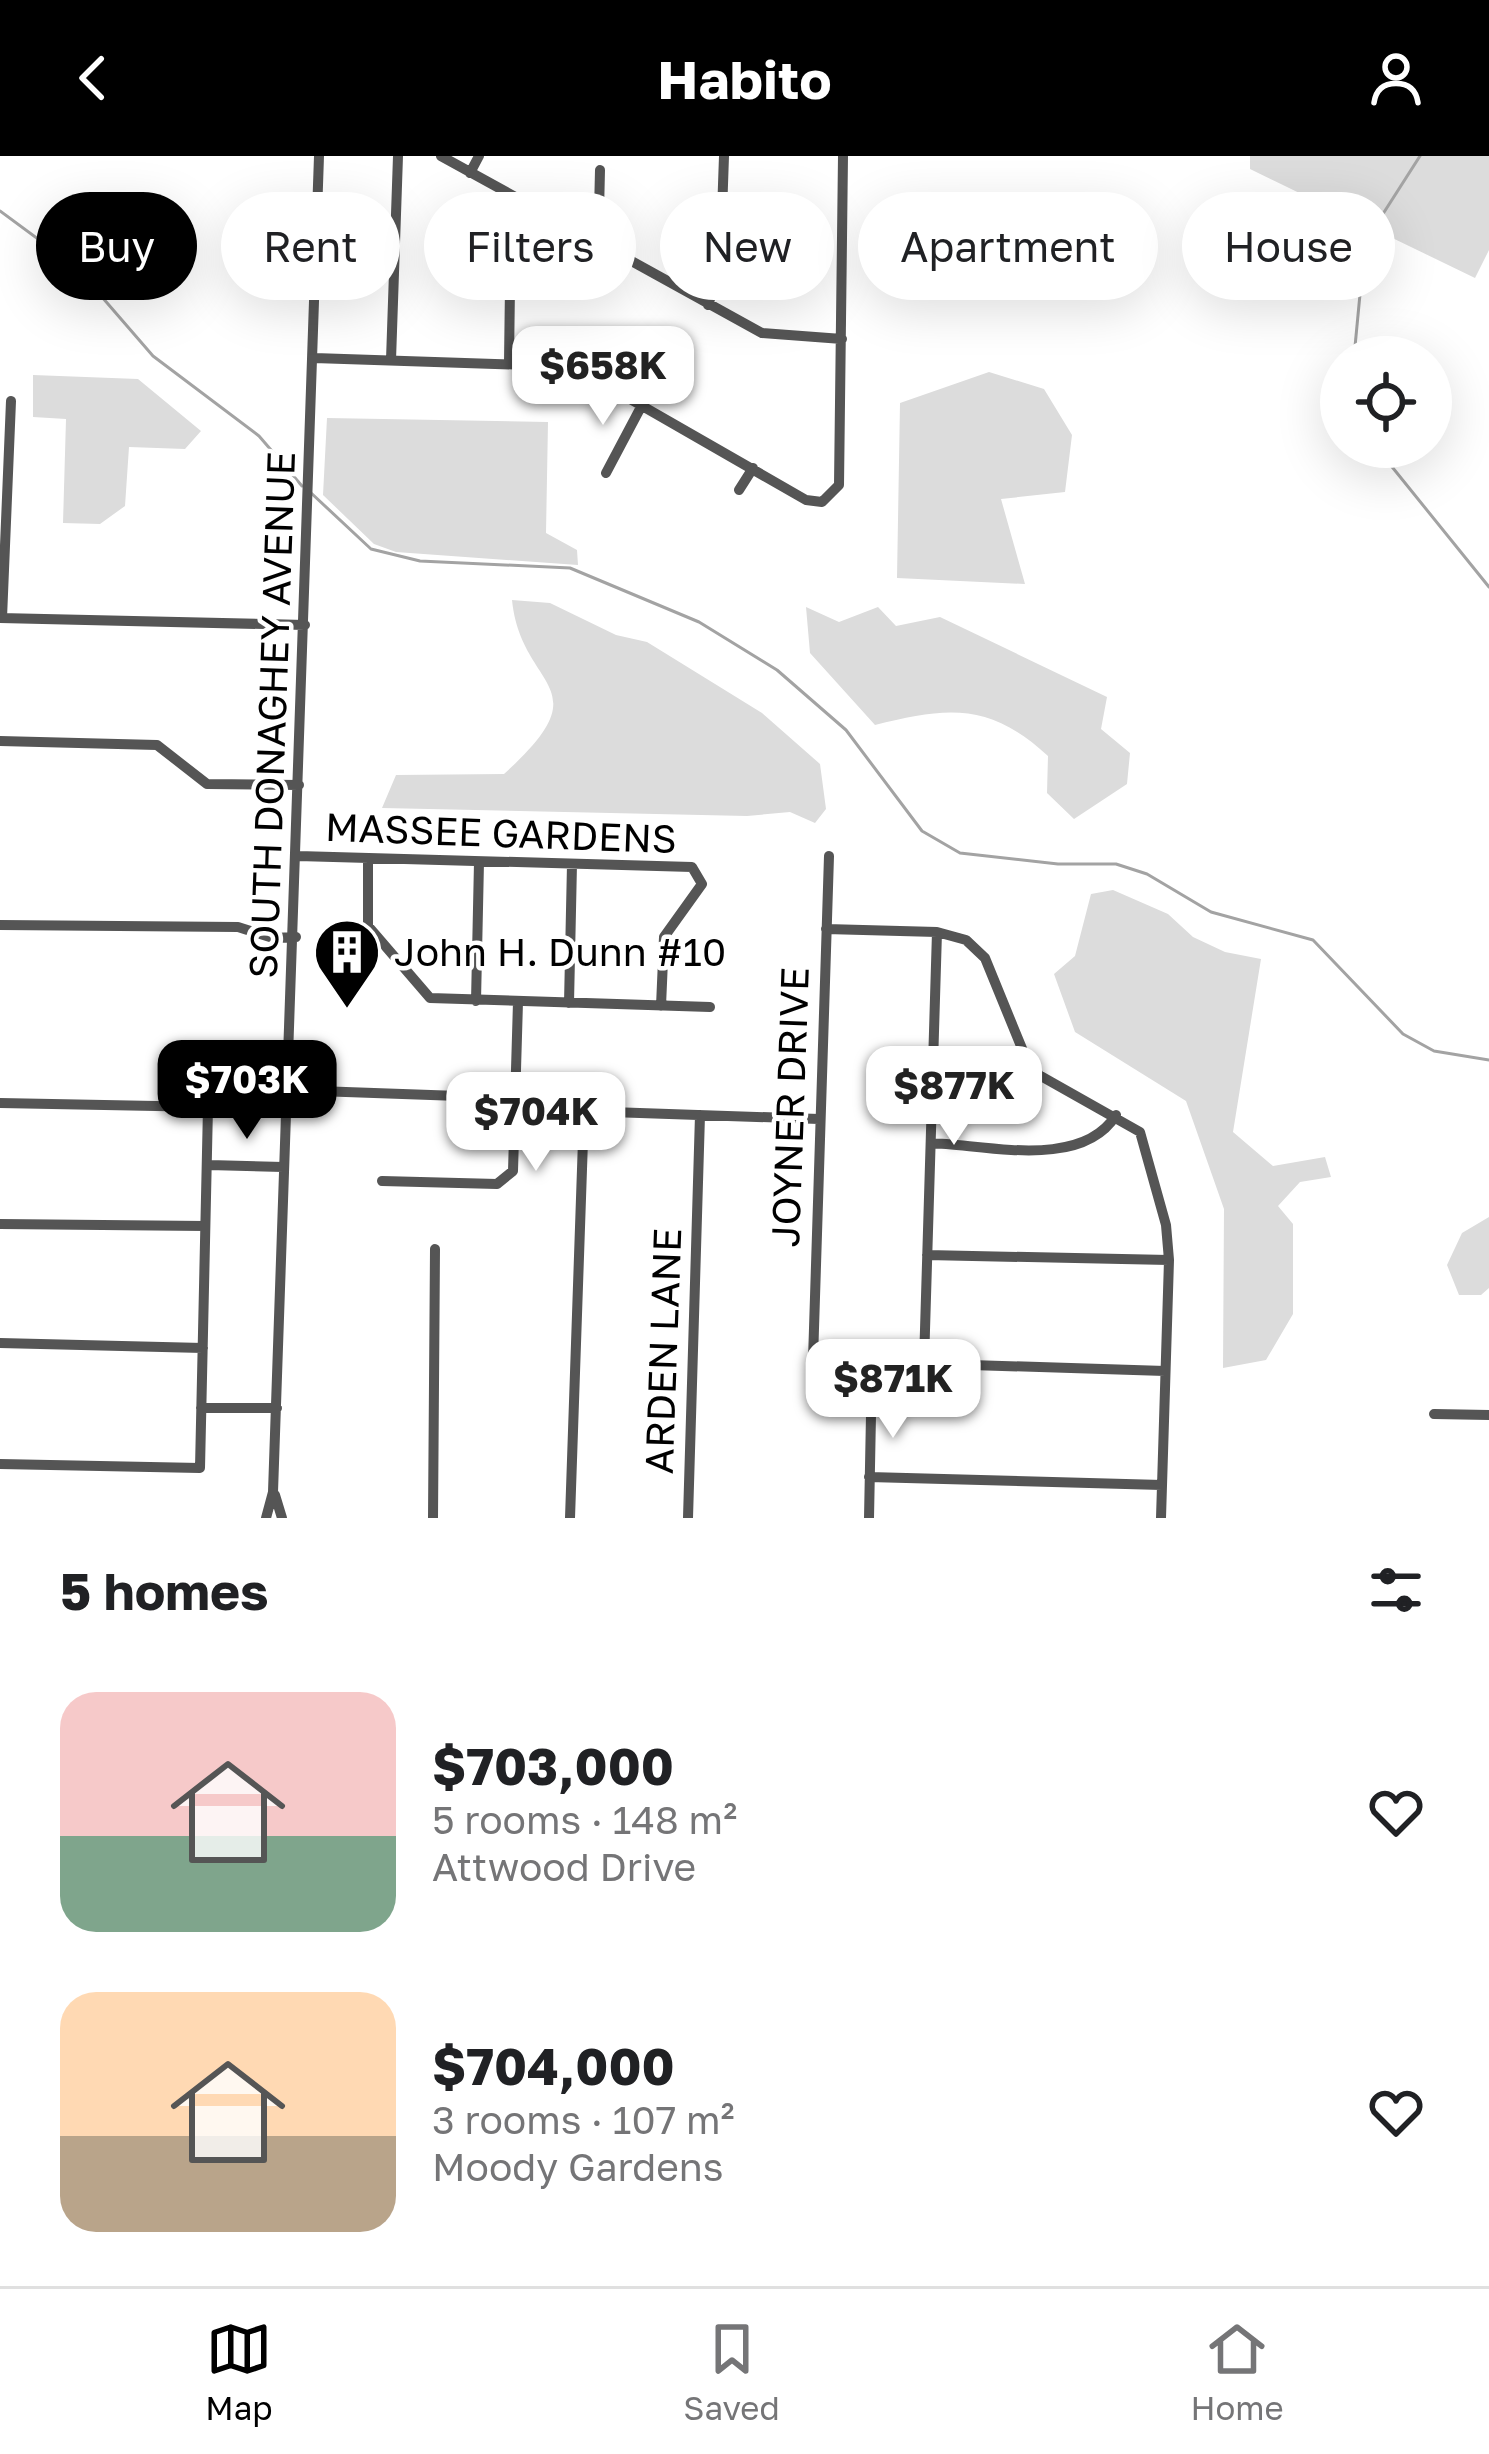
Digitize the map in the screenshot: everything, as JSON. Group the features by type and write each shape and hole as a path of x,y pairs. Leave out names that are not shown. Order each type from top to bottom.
{"street":[{"name":"SOUTH DONAGHEY AVENUE","path":"266,1518 273,1492 296,937 319,156"},
{"path":"391,360 398,156"},
{"path":"441,156 506,192"},
{"path":"470,172 478,156"},
{"path":"708,305 721,270 724,156"},
{"path":"314,358 560,366 642,405 806,500 832,497 839,485 843,156"},
{"path":"600,192 601,170"},
{"path":"636,264 762,332 842,339"},
{"path":"509,362 510,300"},
{"path":"10,401 1,618 305,625"},
{"path":"606,473 642,405"},
{"path":"739,490 753,468"},
{"path":"0,741 157,745 207,784 299,785"},
{"name":"MASSEE GARDENS","path":"298,856 692,867 702,884 664,937 661,1006"},
{"name":"JOYNER DRIVE","path":"829,856 813,1360 872,1363"},
{"path":"368,859 368,926 430,998 710,1006"},
{"path":"476,1001 479,862"},
{"path":"569,1003 572,864"},
{"path":"0,925 238,927 273,938 296,937"},
{"path":"826,929 937,932 966,940 985,958 1023,1051 1039,1075 1140,1132 1166,1225 1169,1260 1160,1518"},
{"path":"924,1363 937,932"},
{"path":"382,1181 497,1184 507,1179 513,1171 518,1002"},
{"path":"289,1090 459,1096 491,1108 819,1119"},
{"path":"0,1103 208,1108 200,1468 0,1464"},
{"path":"570,1518 584,1112"},
{"name":"ARDEN LANE","path":"688,1518 700,1114"},
{"path":"931,1143 1071,1149 1103,1135 1116,1115"},
{"path":"208,1165 283,1167"},
{"path":"0,1224 205,1226"},
{"path":"433,1518 435,1249"},
{"path":"927,1255 1169,1260"},
{"path":"0,1343 203,1348"},
{"path":"869,1518 872,1363 1165,1371"},
{"path":"201,1408 277,1408"},
{"path":"1433,1414 1489,1415"},
{"path":"869,1477 1162,1485"},
{"name":"SOUTH DONAGHEY AVENUE","path":"273,1492 282,1518"}],"shaded area":[{"path":"1250,156 1489,156 1489,250 1475,278 1395,239 1395,192 1297,192 1250,169"},
{"path":"989,372 1044,389 1072,435 1065,492 1001,499 1025,584 897,578 900,403"},
{"path":"33,375 138,379 201,431 185,449 129,447 125,506 100,524 63,523 66,419 33,417"},
{"path":"327,418 548,422 546,533 577,550 578,565 396,552 374,544 323,495"},
{"path":"512,600 550,603 616,635 647,642 762,713 820,764 826,809 815,823 790,812 747,816 382,808 396,775 504,774 549,721 553,703 549,687 518,630"},
{"path":"806,607 839,622 878,607 896,626 940,617 1107,697 1101,729 1130,753 1127,784 1074,819 1047,793 1048,756 1006,726 987,718 946,713 875,725 810,653"},
{"path":"1113,890 1168,914 1193,937 1225,952 1261,959 1233,1132 1273,1166 1325,1157 1331,1177 1300,1182 1278,1206 1293,1224 1293,1314 1266,1360 1223,1368 1224,1209 1186,1101 1075,1032 1054,974 1075,956 1091,894"},
{"path":"1489,1217 1489,1288 1481,1295 1459,1295 1447,1265 1462,1233"}],"waterway":[{"path":"1356,336 1365,242 1420,156"},
{"path":"0,211 76,267 153,356 259,436 302,486"},
{"path":"1393,468 1489,587"},
{"path":"310,492 371,549 420,561 570,568 699,622 777,670 846,730 922,831 960,853 1058,864 1116,864 1147,874 1211,912 1313,940 1403,1034 1434,1051 1489,1060"}],"place":[{"name":"John H. Dunn #10","path":"347,1011"}]}
